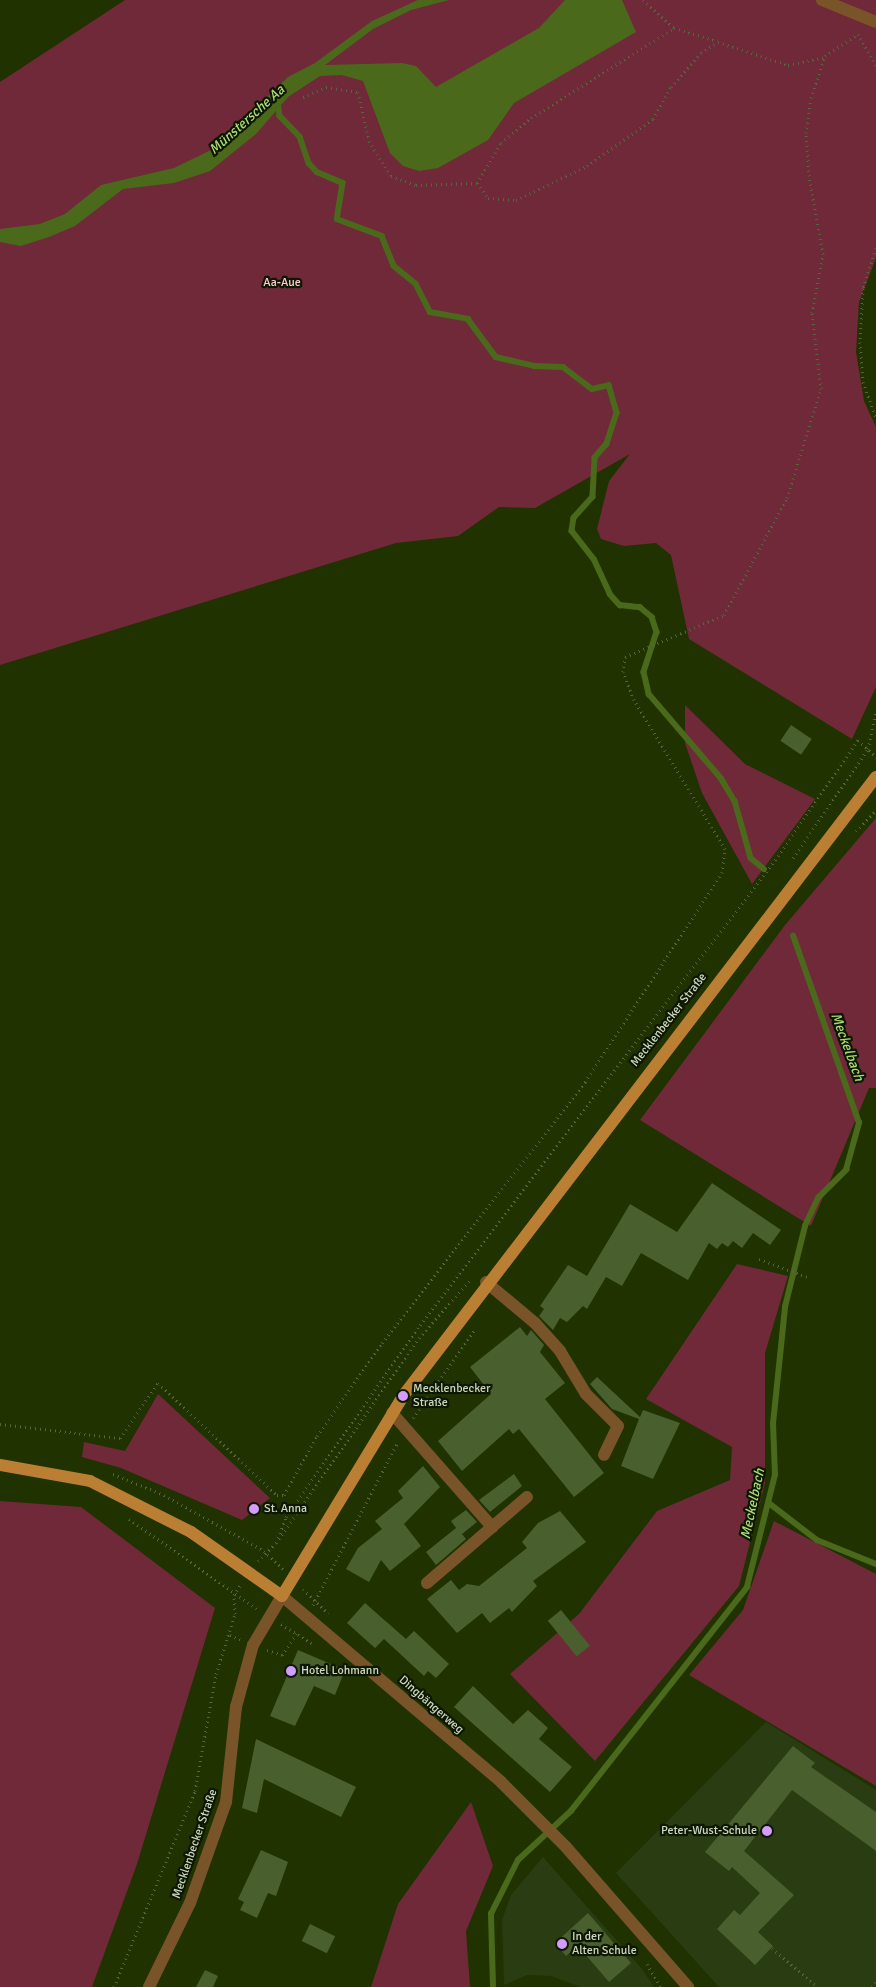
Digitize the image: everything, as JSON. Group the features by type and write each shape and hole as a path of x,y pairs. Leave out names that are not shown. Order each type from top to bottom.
{"main road":[{"name":"Mecklenbecker Straße","path":"282,1596 392,1413 486,1282 876,777"},
{"name":"Dingbängerweg","path":"0,1465 90,1481 191,1532 282,1596"}],"street":[{"path":"822,0 860,18 876,22"},
{"path":"486,1282 535,1323 560,1351 586,1394 618,1426 604,1455"},
{"path":"392,1413 492,1527"},
{"path":"427,1583 527,1497"},
{"name":"Dingbängerweg","path":"282,1596 501,1782 560,1841 688,1987"},
{"name":"Mecklenbecker Straße","path":"150,1987 190,1902 226,1802 236,1708 253,1645 282,1596"}],"path":[{"path":"643,0 674,28 788,65 825,56 858,34"},
{"path":"860,18 858,34 876,65"},
{"path":"477,183 501,143 531,118 674,28"},
{"path":"477,183 488,198 516,200 587,166 653,119 671,87 701,53 718,42"},
{"path":"0,1424 120,1438 158,1383 277,1494 284,1495 318,1436 382,1342 585,1082 722,873 725,849 634,700 623,672 625,658 724,615 779,515 806,441 821,389 812,313 823,254 806,133 811,98 825,56"},
{"path":"303,97 326,87 358,92 369,141 390,176 416,185 477,183"},
{"path":"876,248 863,288 860,342 863,382 876,418"},
{"path":"868,749 876,710"},
{"path":"114,1987 195,1791 216,1674 230,1635 235,1614 234,1595 250,1572 276,1543 286,1517 420,1325 778,856 858,740 876,757"},
{"path":"853,835 876,810"},
{"path":"759,1259 810,1278"},
{"path":"296,1634 406,1427 478,1325"},
{"path":"126,1517 234,1595"},
{"path":"772,1948 816,1986"},
{"path":"872,1987 876,1981"}],"shaded area":[{"name":"Peter-Wust-Schule","path":"766,1722 876,1790 876,1987 719,1987 616,1873"},
{"name":"In der Alten Schule","path":"543,1857 642,1969 654,1987 581,1987 551,1976 527,1975 504,1985 502,1920 511,1895"}],"green space":[{"name":"Aa-Aue","path":"125,0 876,0 876,258 859,302 856,352 864,401 876,427 876,687 852,739 689,639 671,555 656,543 624,546 601,539 597,529 609,481 630,454 535,508 499,507 458,536 396,543 0,665 0,82"},
{"path":"685,705 745,764 815,799 752,884 702,793 685,743"},
{"path":"876,818 876,1088 869,1088 811,1226 640,1120 785,925"},
{"path":"737,1264 788,1276 765,1353 765,1483 739,1586 595,1761 510,1674 579,1614 657,1511 730,1480 732,1447 646,1399"},
{"path":"158,1394 270,1498 242,1520 121,1468 82,1457 84,1442 125,1451"},
{"path":"0,1501 81,1507 215,1608 137,1864 92,1987 0,1987"},
{"path":"774,1521 876,1574 876,1786 689,1675 743,1610"},
{"path":"471,1802 493,1866 466,1931 470,1987 371,1987 398,1904"}],"water":[{"name":"Münstersche Aa","path":"418,0 449,0 411,10 373,29 325,65 402,63 416,66 436,87 539,28 565,0 622,0 636,32 514,103 488,140 438,168 419,171 403,166 390,153 363,81 342,75 320,76 288,97 256,134 210,171 174,183 123,189 75,226 49,237 21,246 0,242 0,229 40,224 65,214 101,185 174,168 213,149 288,77 315,63 372,21"}],"building":[{"path":"791,725 812,739 801,755 780,741"},
{"path":"712,1183 781,1230 770,1245 753,1233 742,1248 733,1241 728,1247 722,1243 717,1249 709,1243 688,1280 641,1253 622,1286 606,1277 587,1309 583,1306 567,1322 560,1318 553,1330 539,1316 544,1309 540,1306 568,1265 587,1276 630,1204 677,1232"},
{"path":"520,1327 527,1336 531,1330 544,1345 540,1352 565,1383 545,1399 604,1473 574,1497 519,1429 513,1434 509,1429 462,1471 438,1441 491,1394 470,1367"},
{"path":"597,1377 640,1417 643,1410 680,1423 653,1479 621,1466 639,1419 612,1409 590,1384"},
{"path":"423,1466 440,1487 404,1524 421,1546 390,1571 381,1560 369,1582 346,1569 358,1548 382,1529 375,1521 403,1498 398,1491"},
{"path":"514,1474 522,1486 490,1512 479,1500"},
{"path":"466,1510 477,1522 462,1534 466,1539 436,1565 426,1552 456,1528 451,1521"},
{"path":"560,1511 586,1542 533,1581 537,1586 512,1612 509,1608 490,1623 482,1613 457,1633 427,1599 451,1580 459,1590 467,1584 479,1586 527,1548 522,1542 538,1523"},
{"path":"365,1603 406,1639 414,1631 449,1664 436,1678 428,1671 424,1676 384,1639 375,1648 347,1623"},
{"path":"561,1610 590,1646 577,1656 548,1621"},
{"path":"298,1650 345,1670 335,1695 314,1686 295,1726 270,1716"},
{"path":"473,1686 513,1724 528,1710 548,1728 539,1739 572,1767 550,1792 454,1707"},
{"path":"256,1739 356,1787 341,1817 264,1779 257,1813 242,1808"},
{"path":"793,1746 815,1763 811,1767 876,1812 876,1851 792,1790 744,1851 794,1895 758,1932 773,1946 755,1965 717,1929 734,1910 740,1915 760,1893 732,1867 729,1871 705,1852"},
{"path":"261,1850 288,1862 276,1896 268,1893 257,1918 240,1910 244,1902 238,1899"},
{"path":"588,1913 631,1963 609,1982 578,1946 566,1956 555,1943"},
{"path":"310,1924 335,1936 327,1953 302,1941"},
{"path":"205,1970 218,1976 213,1987 196,1987"}],"waterway":[{"name":"Meckelbach","path":"278,102 280,116 300,137 309,163 317,172 343,183 337,219 382,236 394,266 416,284 430,312 468,319 496,357 534,366 563,367 592,389 609,385 617,413 607,444 595,458 593,497 574,518 572,531 594,559 610,594 620,605 640,607 652,617 657,632 644,672 649,694 721,778 735,801 751,858 764,869"},
{"name":"Meckelbach","path":"493,1987 491,1914 518,1860 571,1811 747,1587 775,1475 773,1424 785,1307 805,1226 818,1198 846,1170 859,1123 793,936"},
{"path":"769,1503 817,1540 876,1564"}],"place":[{"name":"Mecklenbecker Straße","path":"403,1396"},
{"name":"St. Anna","path":"254,1509"},
{"name":"Hotel Lohmann","path":"291,1671"},
{"name":"Peter-Wust-Schule","path":"767,1831"},
{"name":"In der Alten Schule","path":"562,1944"}]}
